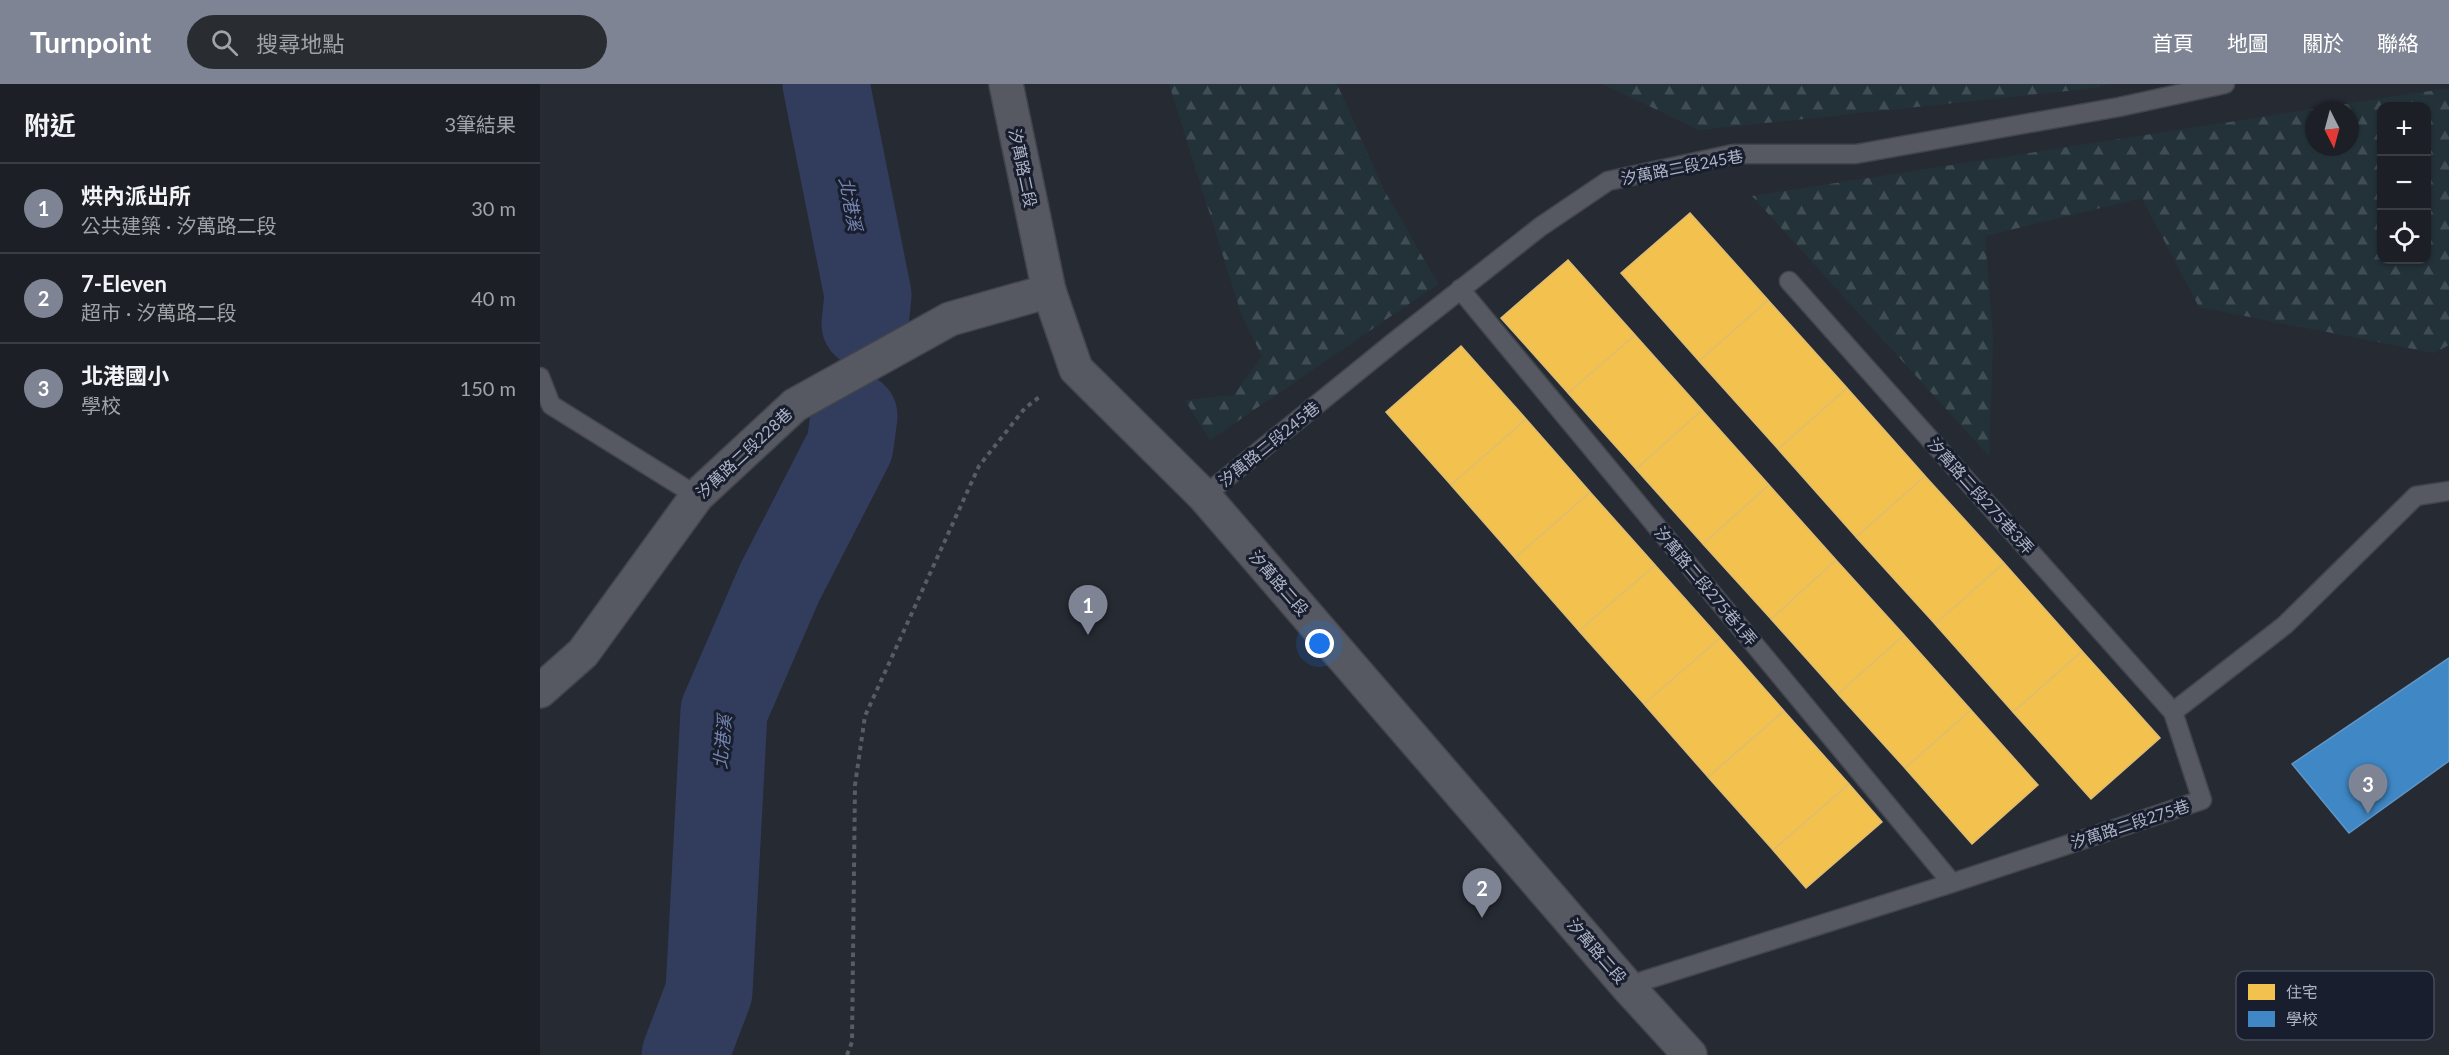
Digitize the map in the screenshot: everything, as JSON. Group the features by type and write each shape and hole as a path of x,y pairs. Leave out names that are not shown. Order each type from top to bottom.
{"street":[{"name":"汐萬路二段","path":"1006,84 1049,291 1076,369 1204,496 1627,986 1690,1055"},
{"name":"汐萬路二段228巷","path":"540,691 583,653 697,496 795,405 950,320 1049,291"}],"lane":[{"name":"汐萬路二段245巷","path":"1204,496 1540,227 1608,181 1733,154 1856,154 2119,107 2225,84"},
{"name":"汐萬路二段275巷3弄","path":"1789,281 2173,712"},
{"name":"汐萬路二段275巷1弄","path":"1461,289 1952,883"},
{"path":"540,377 551,405 697,496"},
{"path":"2173,712 2285,626 2416,496 2449,491"},
{"name":"汐萬路二段275巷","path":"1627,986 1952,883 2202,800 2173,712"}],"path":[{"path":"847,1055 852,1042 855,785 866,716 979,466 1025,408 1076,369"}],"green space":[{"path":"1169,84 1337,84 1383,188 1438,284 1210,440 1185,400 1234,395 1262,356 1242,316"},
{"path":"1603,84 2110,84 2086,89 1699,130"},
{"path":"2449,88 2449,345 2434,353 2199,307 2142,198 1985,236 1993,341 1989,456 1752,196 2305,110 2305,156 2359,156 2359,102"}],"building: 住宅":[{"path":"1690,213 1768,300 1699,361 1621,273"},
{"path":"1568,260 1635,335 1568,393 1501,318"},
{"path":"1768,300 1847,388 1778,449 1699,361"},
{"path":"1635,335 1702,410 1636,469 1568,393"},
{"path":"1461,346 1526,419 1451,485 1386,412"},
{"path":"1847,388 1925,476 1856,537 1778,449"},
{"path":"1702,410 1769,485 1703,544 1636,469"},
{"path":"1526,419 1590,492 1515,558 1451,485"},
{"path":"1925,476 2004,563 1935,624 1856,537"},
{"path":"1769,485 1836,560 1771,619 1703,544"},
{"path":"1590,492 1655,565 1579,631 1515,558"},
{"path":"1836,560 1904,635 1838,694 1771,619"},
{"path":"2004,563 2082,651 2013,712 1935,624"},
{"path":"1655,565 1720,638 1644,704 1579,631"},
{"path":"1904,635 1971,710 1905,768 1838,694"},
{"path":"1720,638 1784,711 1708,777 1644,704"},
{"path":"2082,651 2160,738 2091,799 2013,712"},
{"path":"1971,710 2038,785 1972,844 1905,768"},
{"path":"1784,711 1849,784 1773,850 1708,777"},
{"path":"1849,784 1882,822 1806,888 1773,850"}],"building: 學校":[{"path":"2449,658 2449,761 2349,833 2292,764"}],"waterway":[{"name":"北港溪","path":"826,84 868,295 865,324"},
{"name":"北港溪","path":"685,1055 709,992 724,711 780,582 850,446 854,416"}],"place":[{"name":"烘內派出所","path":"1088,635"},
{"name":"北港國小","path":"2368,814"},
{"name":"7-Eleven","path":"1482,918"}]}
